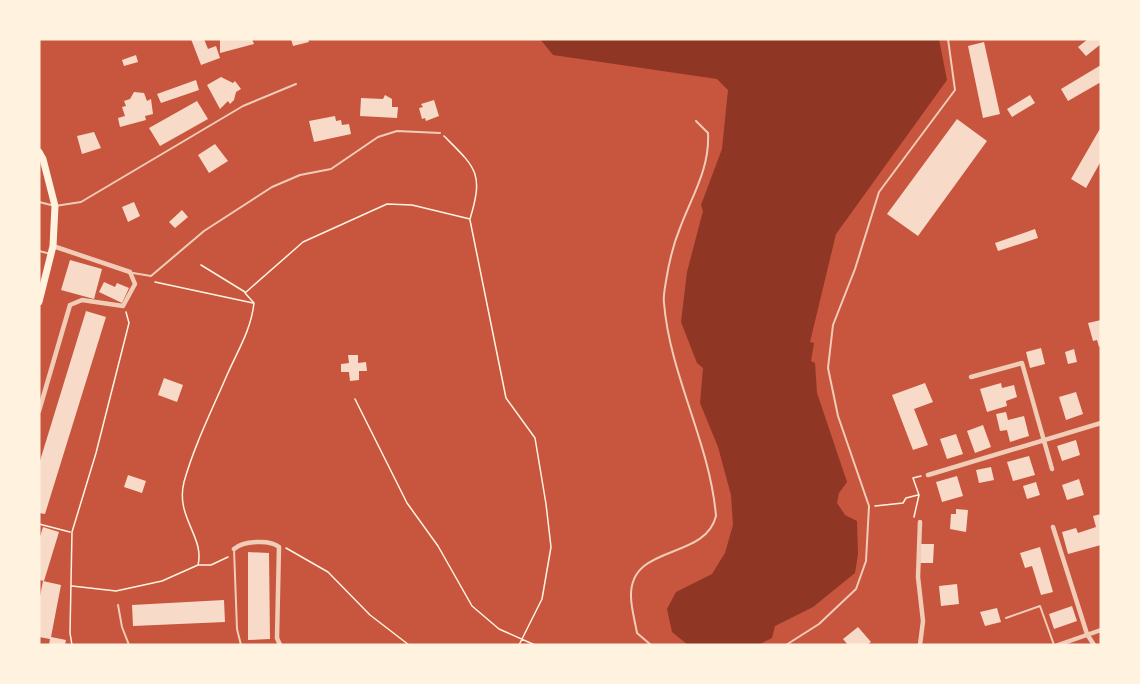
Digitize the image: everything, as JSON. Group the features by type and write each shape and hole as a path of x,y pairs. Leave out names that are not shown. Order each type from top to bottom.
{"main road":[{"path":"39,152 48,176 55,206 52,250 39,302"}],"street":[{"path":"39,411 69,305 82,300 117,307 125,305 135,284 130,272 52,250"},
{"path":"971,378 1022,363 1052,469"},
{"path":"928,475 1101,423"},
{"path":"920,522 918,577 923,621 920,645"},
{"path":"1053,527 1087,634 1094,645"},
{"path":"234,549 242,544 271,542 280,550 277,638 280,645"},
{"path":"1056,645 1101,630"}],"lane":[{"path":"786,645 819,624 855,589 866,561 869,506 837,416 828,368 833,326 855,269 879,192 955,90 948,39"},
{"path":"39,202 55,206 81,202 243,106 296,84"},
{"path":"651,645 637,633 631,595 634,579 653,559 704,539 713,528 716,516 696,429 679,376 663,301 670,257 679,229 701,180 709,151 708,133 696,121"},
{"path":"130,272 151,276 204,231 255,197 300,175 332,169 378,137 397,131 440,133"},
{"path":"39,173 48,176"},
{"path":"39,250 52,250"},
{"path":"234,549 232,555 237,629 241,645"},
{"path":"118,605 122,627 129,645"},
{"path":"1006,618 1040,606 1056,645"},
{"path":"159,645 174,645"}],"path":[{"path":"440,133 473,165 477,195 470,219 506,398 535,438 546,504 552,547 542,599 519,645"},
{"path":"246,292 303,242 387,204 412,205 470,219"},
{"path":"198,565 201,554 184,514 184,484 227,374 251,325 254,303 246,292 201,265"},
{"path":"155,282 254,303"},
{"path":"72,645 70,633 72,532 96,453 129,323 125,305"},
{"path":"355,399 407,503 438,546 472,606 499,630 535,645"},
{"path":"920,522 914,519 919,495 913,478 928,475"},
{"path":"869,506 903,503 906,498 919,495"},
{"path":"39,524 72,532"},
{"path":"277,545 293,551 328,572 370,615 409,645"},
{"path":"71,586 116,591 162,581 198,565 210,565 232,555"},
{"path":"116,591 118,605"}],"shaded area":[{"path":"540,39 939,39 947,80 836,234 810,342 814,343 811,361 815,363 817,393 847,482 839,493 837,503 845,515 857,521 858,554 855,573 813,607 775,626 772,638 758,645 688,645 672,632 667,609 676,592 712,574 725,553 733,525 731,495 718,447 700,403 703,368 697,363 681,322 687,272 703,211 701,205 722,149 728,90 717,79 553,55"}],"building":[{"path":"191,39 204,39 208,49 216,46 220,58 201,65"},
{"path":"220,39 252,39 254,44 220,53"},
{"path":"291,39 308,39 309,42 293,46"},
{"path":"1088,39 1100,39 1101,44 1086,56 1078,47"},
{"path":"984,42 1000,114 983,118 968,46"},
{"path":"136,55 138,62 124,66 122,60"},
{"path":"1101,65 1101,82 1068,101 1061,89"},
{"path":"221,77 233,83 235,81 241,89 236,92 230,104 228,101 220,109 207,85"},
{"path":"196,80 199,90 161,103 157,94"},
{"path":"134,92 144,93 147,101 151,99 153,114 145,116 146,120 120,127 118,118 125,116 122,107 126,106 124,101 130,99"},
{"path":"385,95 392,99 392,107 398,107 397,118 360,116 361,98 383,99"},
{"path":"1030,95 1035,103 1012,117 1007,109"},
{"path":"434,100 439,116 426,121 425,118 422,119 419,108 423,107 421,104"},
{"path":"197,101 208,119 160,146 149,128"},
{"path":"335,116 336,121 341,120 342,125 349,124 351,134 314,142 309,121"},
{"path":"957,119 987,141 918,236 887,214"},
{"path":"1101,127 1101,161 1086,188 1071,179"},
{"path":"94,132 101,148 82,154 77,136"},
{"path":"215,144 228,161 209,173 198,155"},
{"path":"134,202 140,216 128,222 122,207"},
{"path":"182,210 188,217 175,228 169,222"},
{"path":"1035,229 1038,238 998,251 995,243"},
{"path":"70,260 102,269 94,299 61,290"},
{"path":"104,282 115,287 117,283 129,288 122,303 99,292"},
{"path":"86,311 106,317 45,514 39,513 39,464"},
{"path":"1101,320 1101,346 1099,347 1097,340 1093,341 1088,323"},
{"path":"1041,348 1045,364 1030,368 1026,352"},
{"path":"1074,349 1077,362 1068,364 1065,352"},
{"path":"348,355 358,355 358,363 366,362 367,371 359,371 359,380 350,381 349,372 341,372 341,364 349,363"},
{"path":"164,378 183,385 177,402 158,395"},
{"path":"925,383 933,402 914,409 928,445 913,450 892,395"},
{"path":"1001,383 1002,388 1014,385 1017,397 1006,401 1007,406 987,412 980,389"},
{"path":"1076,392 1083,414 1066,420 1059,397"},
{"path":"1006,412 1008,420 1024,416 1029,436 1010,442 1007,430 1000,431 996,414"},
{"path":"983,425 991,447 975,453 967,431"},
{"path":"956,434 963,454 947,459 940,439"},
{"path":"1076,440 1080,455 1062,461 1057,446"},
{"path":"1029,456 1035,475 1013,481 1007,462"},
{"path":"991,467 994,480 979,483 976,470"},
{"path":"128,475 146,481 142,493 124,487"},
{"path":"957,476 963,496 942,502 936,482"},
{"path":"1079,479 1084,495 1067,500 1062,485"},
{"path":"1036,482 1040,495 1027,499 1023,486"},
{"path":"956,509 968,510 966,532 950,529 951,514 956,514"},
{"path":"1101,514 1101,545 1068,554 1062,532 1076,528 1078,533 1096,527 1093,516"},
{"path":"43,527 59,532 44,581 39,580 39,540"},
{"path":"921,544 934,544 933,563 920,563"},
{"path":"1040,547 1053,592 1041,595 1032,566 1025,568 1020,553"},
{"path":"248,552 269,553 270,639 248,640"},
{"path":"43,581 61,585 51,637 66,640 65,645 49,645 50,639 39,637 39,601"},
{"path":"957,584 959,604 941,606 939,586"},
{"path":"224,600 225,622 133,626 132,605"},
{"path":"1072,606 1077,621 1054,629 1049,614"},
{"path":"997,608 1001,622 985,626 980,612"},
{"path":"858,627 871,642 867,645 848,645 843,639"}]}
